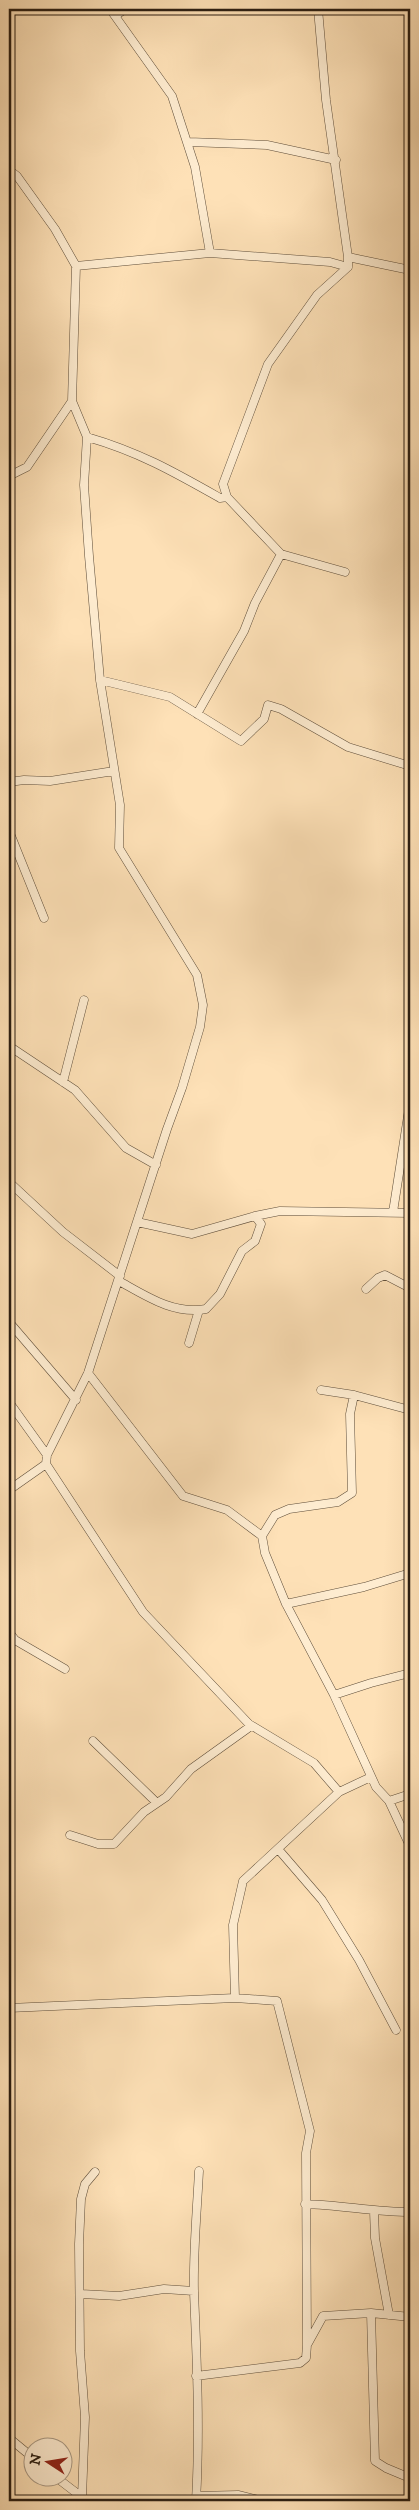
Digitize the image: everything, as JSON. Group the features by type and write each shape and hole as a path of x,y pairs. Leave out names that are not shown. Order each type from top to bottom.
{"street":[{"path":"110,9 172,96 189,142 210,253"},
{"path":"115,16 125,9"},
{"path":"318,9 326,100 336,160 348,267 317,295 268,364 223,484 227,497 281,554 345,572"},
{"path":"189,142 267,145 336,160"},
{"path":"9,170 17,176 55,229 76,266 72,401 87,437 84,485 100,680 120,805 119,848 198,975 203,1005 200,1027 182,1088 88,1373 47,1454 46,1464 143,1612 251,1726 314,1763 339,1792"},
{"path":"76,266 210,253 330,262 348,267"},
{"path":"348,257 410,270"},
{"path":"9,476 27,467 72,401"},
{"path":"87,437 125,448 152,460 220,498 227,497"},
{"path":"197,714 244,631 255,603 281,554"},
{"path":"100,680 170,697 241,741 264,719 268,705 281,709 348,747 410,766"},
{"path":"9,782 24,780 50,781 114,771"},
{"path":"9,831 44,918"},
{"path":"62,1082 84,1000"},
{"path":"9,1046 85,1098 126,1148 156,1165"},
{"path":"393,1212 410,1103"},
{"path":"9,1182 63,1232 120,1279 158,1303 199,1310 206,1309 213,1303 229,1280 242,1251 255,1241 261,1224 255,1216"},
{"path":"138,1222 192,1234 280,1211 410,1213"},
{"path":"366,1289 378,1278 385,1275 410,1288"},
{"path":"189,1343 199,1310"},
{"path":"9,1322 76,1400"},
{"path":"88,1373 183,1496 227,1510 262,1536"},
{"path":"321,1390 354,1395 410,1410"},
{"path":"354,1395 350,1414 352,1493 338,1502 289,1509 275,1515 262,1536 265,1553 286,1604 334,1695 376,1787 389,1801 410,1846"},
{"path":"9,1402 47,1454"},
{"path":"9,1490 46,1464"},
{"path":"286,1604 364,1587 410,1573"},
{"path":"9,1632 15,1640 65,1668"},
{"path":"334,1695 410,1673"},
{"path":"70,1835 98,1844 114,1844 144,1812 166,1797 191,1768 251,1726"},
{"path":"93,1741 157,1803"},
{"path":"236,1998 233,1925 242,1881 339,1792 371,1777"},
{"path":"389,1801 410,1794"},
{"path":"278,1850 322,1900 359,1960 396,2030"},
{"path":"9,2008 236,1998 277,2001 310,2131 306,2153 305,2204 306,2358 300,2363 196,2376"},
{"path":"199,2171 194,2291 197,2332 198,2461 196,2498 238,2495 264,2501"},
{"path":"85,2499 84,2417 80,2351 81,2199 86,2184 95,2172"},
{"path":"305,2204 351,2206 374,2211 410,2212"},
{"path":"374,2211 375,2238 389,2315"},
{"path":"81,2294 119,2296 164,2289 194,2291"},
{"path":"307,2345 323,2316 372,2313 410,2317"},
{"path":"372,2313 375,2461 410,2478"},
{"path":"9,2438 22,2449"},
{"path":"70,2488 85,2499"}]}
